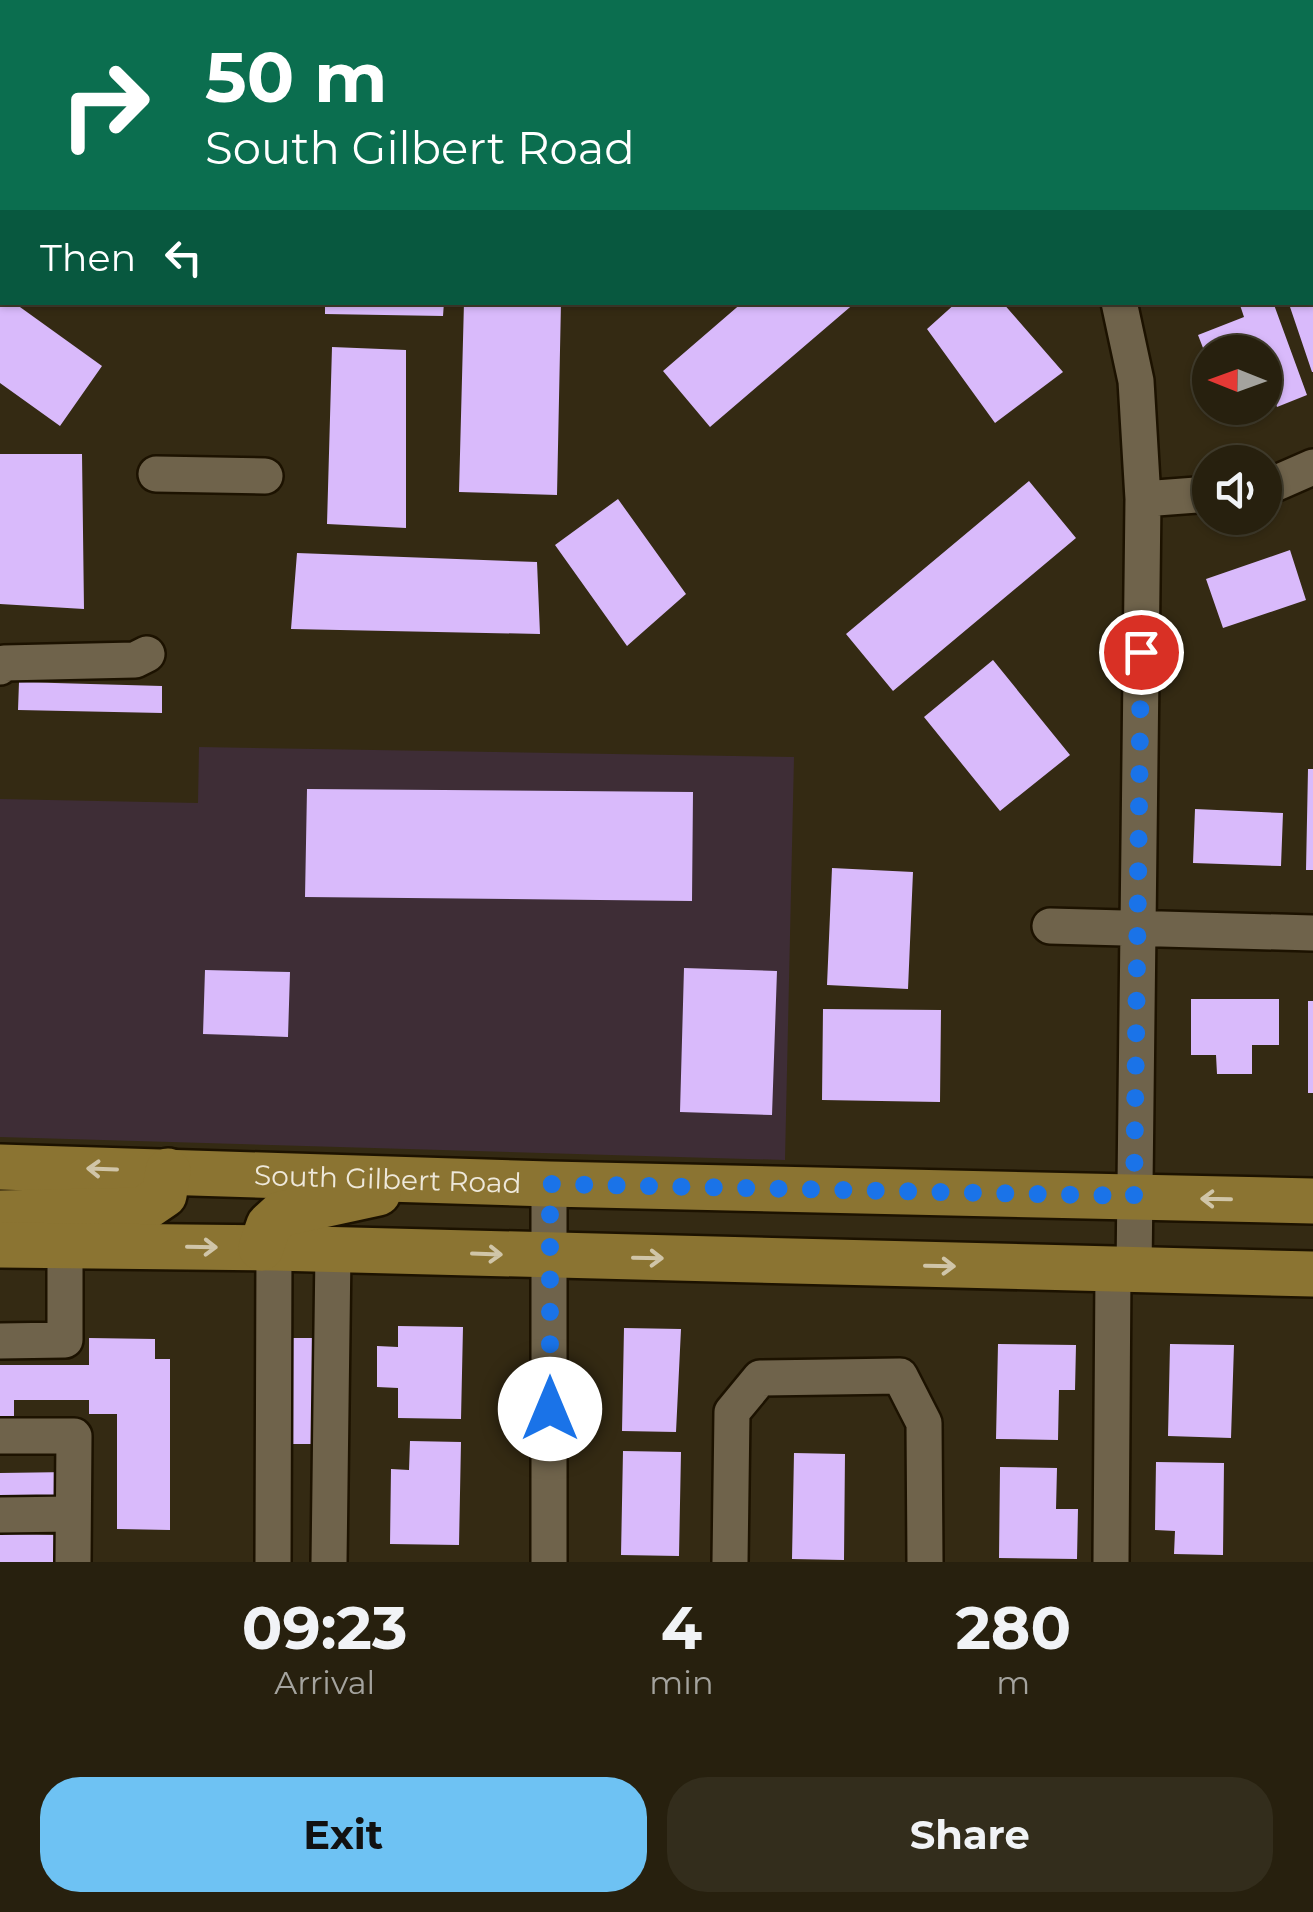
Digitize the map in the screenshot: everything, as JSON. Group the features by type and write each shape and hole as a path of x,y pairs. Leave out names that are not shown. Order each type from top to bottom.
{"main road":[{"name":"South Gilbert Road","path":"0,1167 1313,1201"},
{"path":"0,1213 142,1210 164,1195 168,1171"},
{"path":"268,1248 269,1225 281,1214 355,1199 418,1179"},
{"path":"0,1245 1313,1274"}],"street":[{"path":"1110,1562 1123,1270 1134,1196 1143,499 1136,381 1120,305"},
{"path":"1282,481 1313,468"},
{"path":"156,474 265,476"},
{"path":"1143,499 1192,495"},
{"path":"0,668 4,663 135,660 147,654"},
{"path":"1050,926 1313,933"},
{"path":"549,1562 550,1184"},
{"path":"0,1341 66,1340 65,1246"},
{"path":"268,1248 273,1562"},
{"path":"329,1562 332,1250"},
{"path":"730,1562 732,1412 760,1378 900,1376 924,1423 925,1562"},
{"path":"0,1436 74,1436 73,1562"},
{"path":"0,1515 73,1514"}],"shaded area":[{"path":"199,747 794,757 785,1160 0,1137 0,799 198,803"}],"building":[{"path":"0,305 17,305 102,366 60,426 0,383"},
{"path":"325,305 444,305 443,316 325,314"},
{"path":"464,305 561,305 557,495 459,492"},
{"path":"740,305 852,305 710,427 663,371"},
{"path":"954,305 1005,305 1063,372 995,423 927,329"},
{"path":"1240,305 1274,305 1307,395 1282,405 1282,335 1198,335 1244,317"},
{"path":"1289,305 1313,305 1312,372"},
{"path":"332,347 406,350 406,528 327,524"},
{"path":"0,454 82,454 84,609 0,604"},
{"path":"1029,481 1076,538 893,691 846,634"},
{"path":"618,499 686,594 627,646 555,545"},
{"path":"1290,550 1306,600 1223,628 1206,579"},
{"path":"297,553 537,562 540,634 291,629"},
{"path":"993,660 1070,755 1000,811 924,717"},
{"path":"19,682 162,686 162,713 18,710"},
{"path":"1308,769 1313,769 1313,870 1306,870"},
{"path":"307,789 693,792 692,901 305,897"},
{"path":"1195,809 1283,813 1281,866 1193,863"},
{"path":"832,868 913,872 908,989 827,985"},
{"path":"684,968 777,971 772,1115 680,1112"},
{"path":"205,970 290,972 288,1037 203,1034"},
{"path":"1191,999 1279,999 1279,1045 1252,1045 1252,1074 1217,1074 1216,1055 1191,1055"},
{"path":"1308,1001 1313,1001 1313,1093 1308,1093"},
{"path":"823,1009 941,1010 940,1102 822,1100"},
{"path":"398,1326 463,1327 461,1419 398,1418 398,1388 377,1387 377,1346 398,1347"},
{"path":"624,1328 681,1329 676,1432 622,1431"},
{"path":"89,1338 155,1339 155,1359 170,1359 170,1530 117,1529 117,1414 89,1414 89,1400 14,1400 14,1423 0,1423 0,1365 89,1365"},
{"path":"289,1338 319,1338 317,1444 288,1444"},
{"path":"998,1344 1076,1345 1075,1390 1059,1390 1058,1440 996,1439"},
{"path":"1170,1344 1234,1345 1231,1438 1168,1436"},
{"path":"410,1441 461,1442 459,1545 390,1544 391,1469 409,1470"},
{"path":"623,1451 681,1452 679,1556 621,1555"},
{"path":"794,1453 845,1454 844,1560 792,1559"},
{"path":"1156,1462 1224,1463 1223,1555 1174,1554 1175,1531 1155,1530"},
{"path":"1000,1467 1057,1468 1056,1509 1078,1509 1077,1559 999,1558"},
{"path":"69,1472 69,1500 0,1501 0,1473"},
{"path":"0,1534 65,1535 65,1562 0,1562"}],"route":[{"path":"550,1409 550,1184 1134,1196 1141,652"}]}
